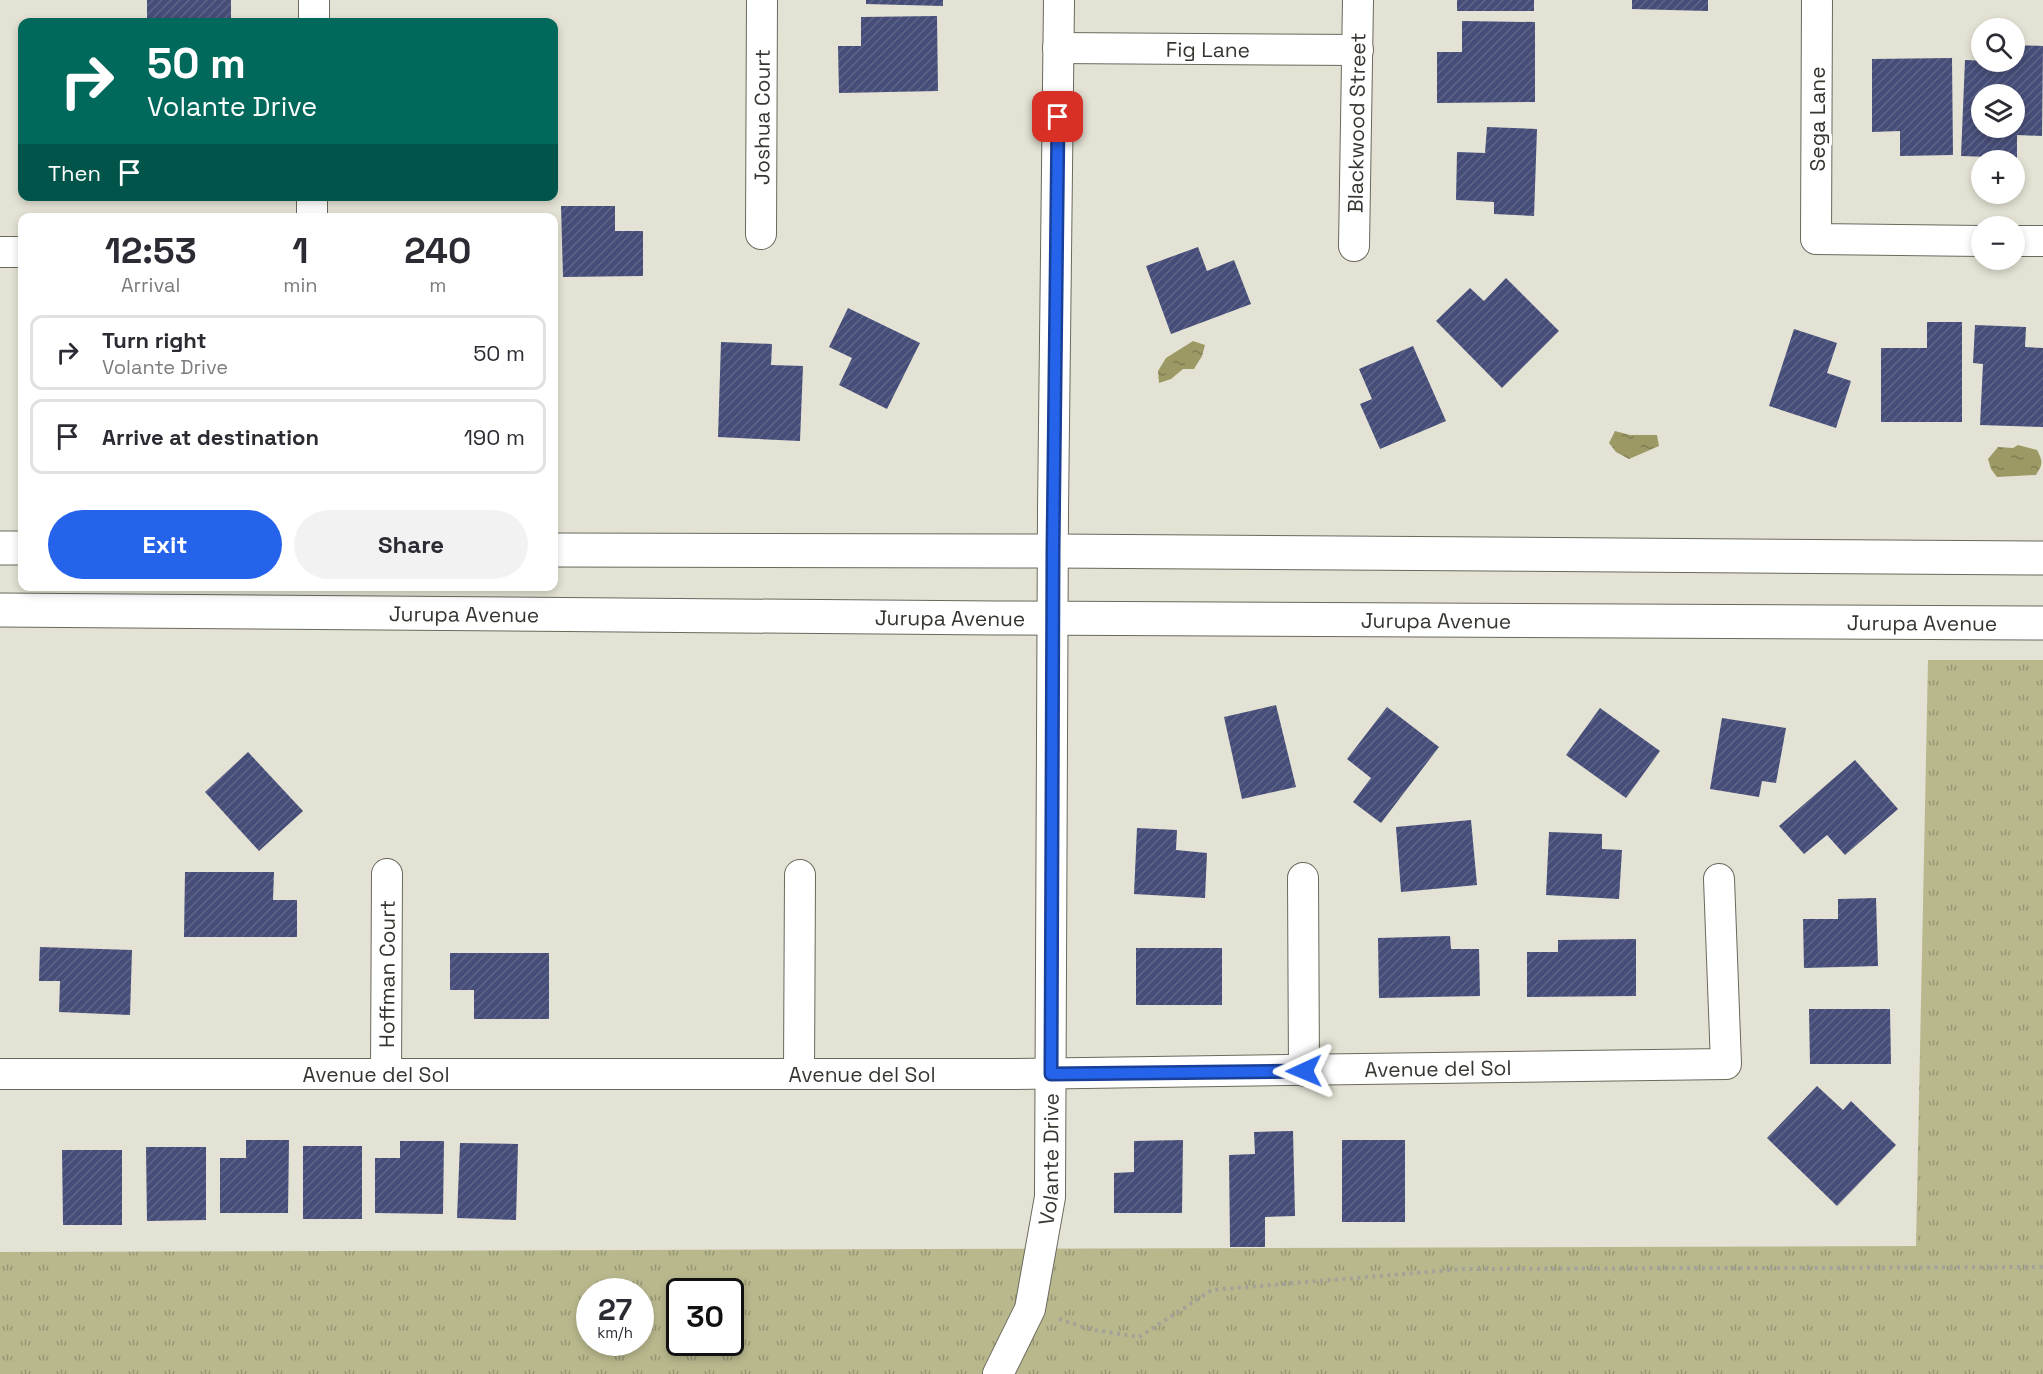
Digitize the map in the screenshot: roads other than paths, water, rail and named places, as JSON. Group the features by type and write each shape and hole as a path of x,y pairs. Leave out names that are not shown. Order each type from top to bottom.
{"main road":[{"path":"0,548 18,548"},
{"path":"558,550 2043,558"},
{"name":"Jurupa Avenue","path":"0,610 1053,618 2043,622"}],"street":[{"path":"314,0 314,18"},
{"name":"Joshua Court","path":"761,234 762,0"},
{"name":"Volante Drive","path":"998,1374 1030,1309 1050,1197 1053,551 1059,0"},
{"name":"Blackwood Street","path":"1354,246 1358,0"},
{"name":"Sega Lane","path":"1817,0 1816,239 1971,241"},
{"name":"Fig Lane","path":"1058,48 1358,50"},
{"path":"2025,241 2043,241"},
{"path":"0,252 18,252"},
{"name":"Hoffman Court","path":"386,1074 387,874"},
{"path":"799,1074 800,874"},
{"path":"1303,878 1304,1071"},
{"name":"Avenue del Sol","path":"0,1074 1051,1074 1726,1064 1719,879"}],"water":[{"path":"1193,341 1205,345 1202,356 1194,369 1183,369 1171,379 1159,383 1158,371 1166,358"},
{"path":"1615,431 1630,435 1657,435 1659,446 1629,459 1616,452 1609,443"},
{"path":"2018,445 2037,450 2041,462 2036,475 1997,477 1988,459 1998,447 2013,448"}]}
